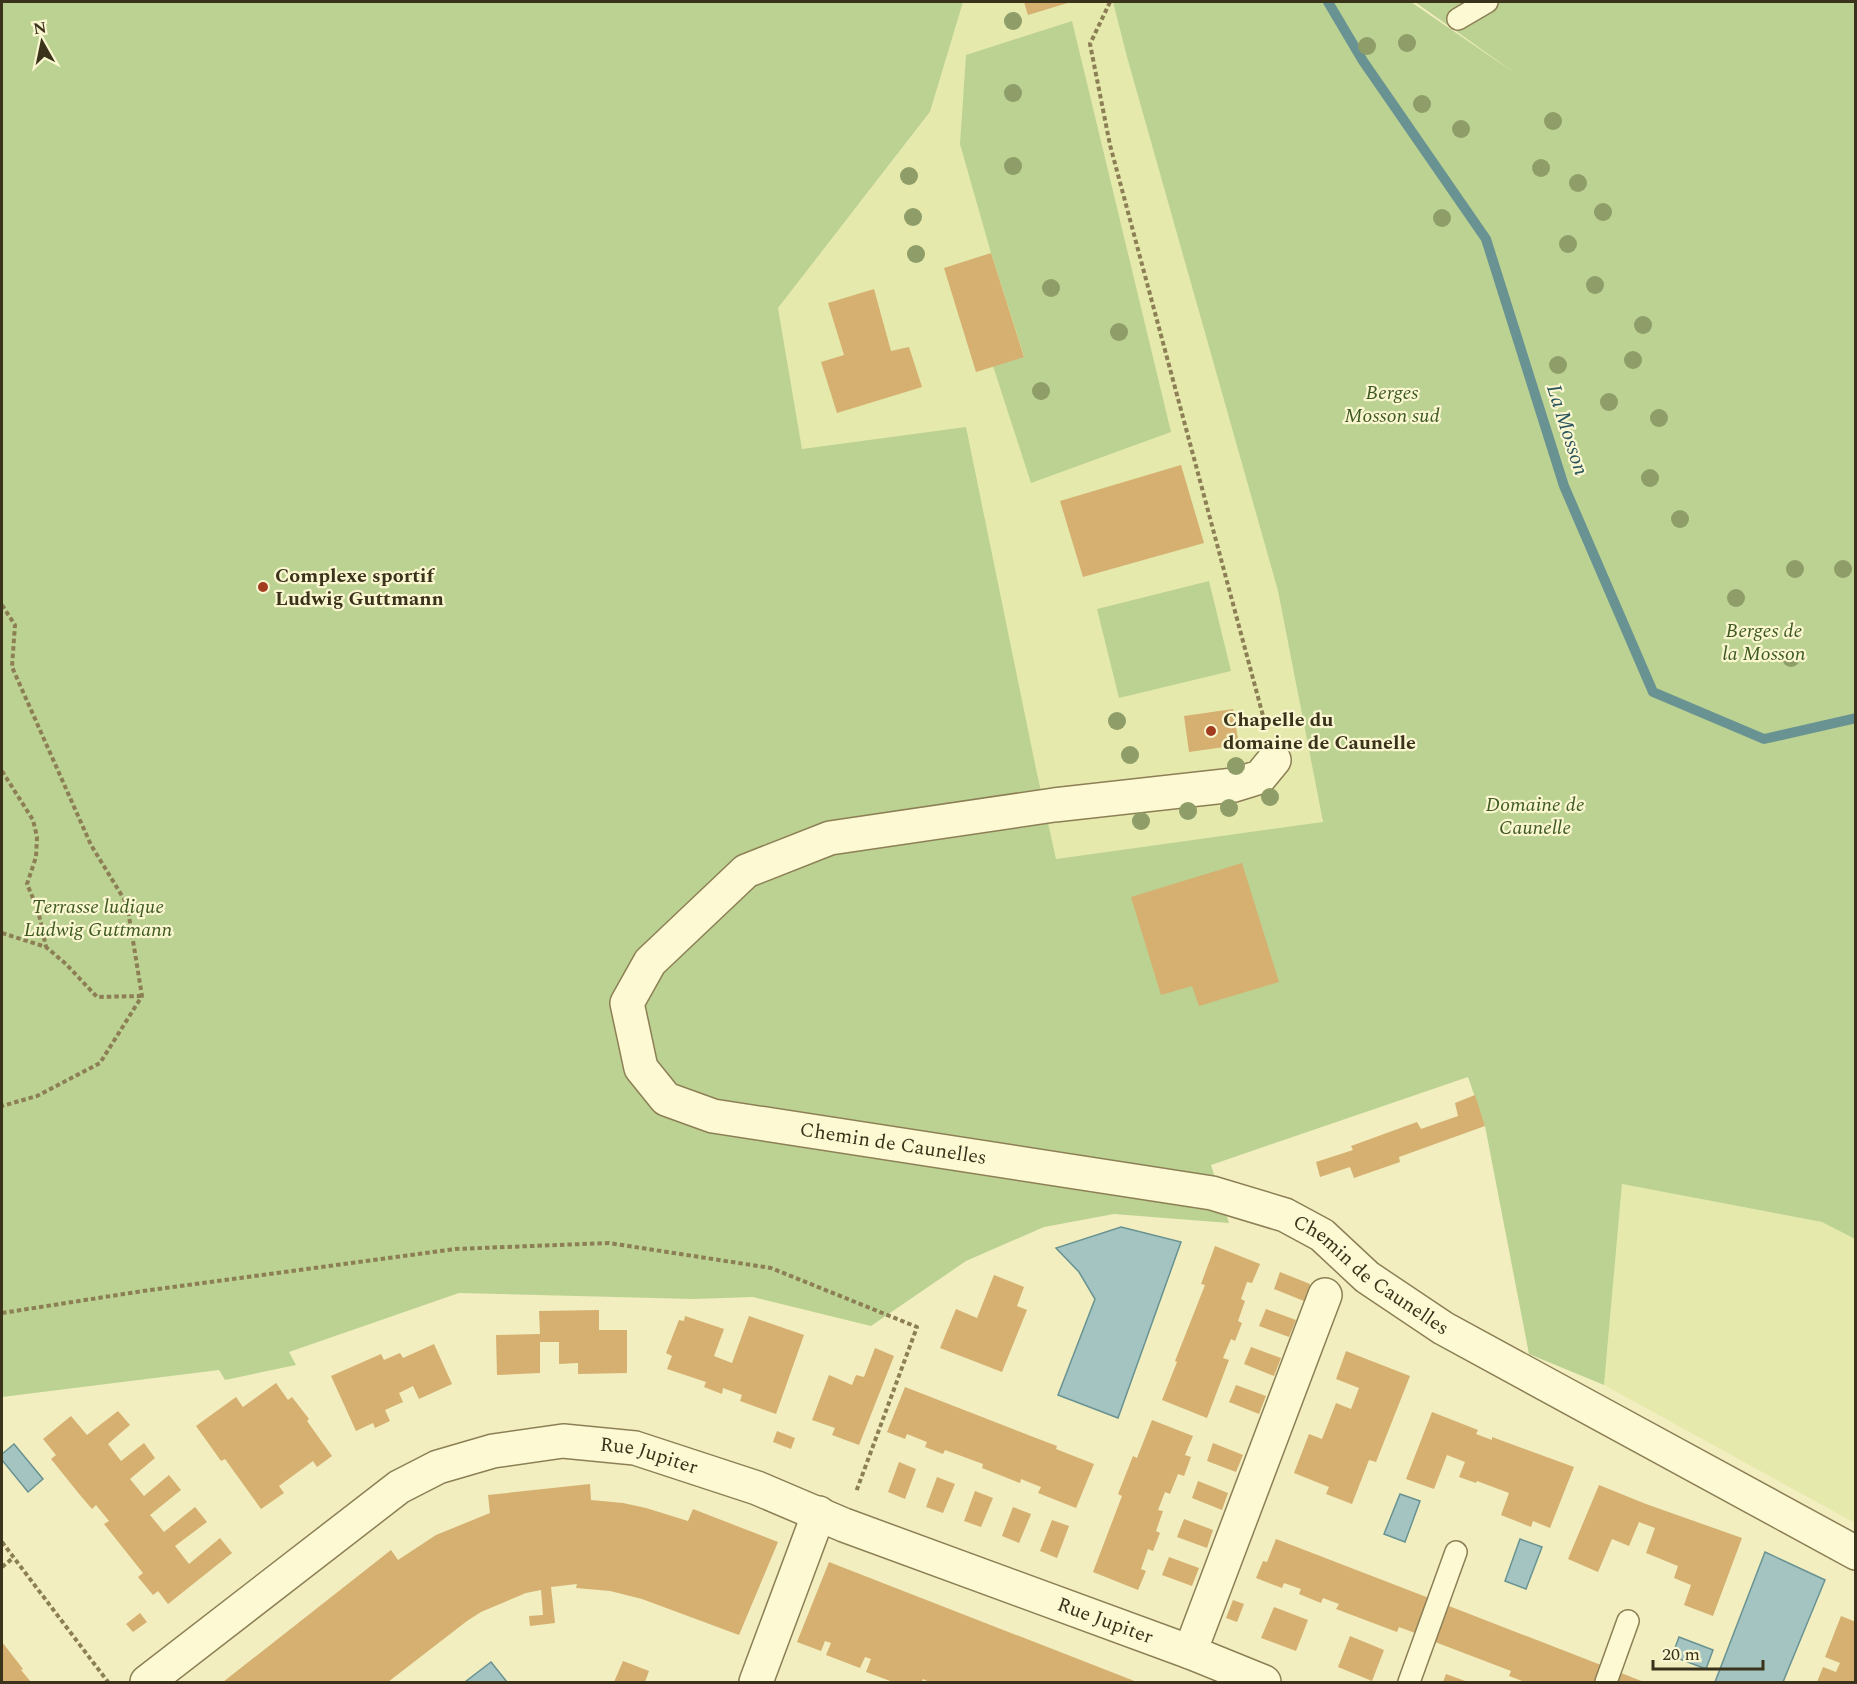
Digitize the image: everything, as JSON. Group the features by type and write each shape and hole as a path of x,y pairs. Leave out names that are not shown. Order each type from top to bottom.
{"street":[{"name":"Chemin de Caunelles","path":"1274,760 1260,777 1234,785 1054,805 830,838 746,871 650,962 627,1003 641,1068 666,1099 713,1116 1212,1193 1285,1215 1322,1235 1367,1277 1443,1328 1856,1553"},
{"path":"1190,1652 1325,1296"},
{"name":"Rue Jupiter","path":"147,1683 399,1487 438,1467 493,1450 563,1441 635,1448 757,1488 831,1519 1190,1652 1264,1683"},
{"path":"756,1683 831,1519"}],"lane":[{"path":"1458,19 1487,2"},
{"path":"1409,1683 1456,1552"},
{"path":"1606,1683 1628,1622"}],"path":[{"path":"1110,2 1090,44 1110,145 1274,760"},
{"path":"2,605 15,625 12,667 91,845 127,904 141,996 100,1063 37,1096 2,1106"},
{"path":"2,771 33,820 37,837 36,857 27,884 38,910 46,947"},
{"path":"2,933 46,947 66,964 97,997 141,996"},
{"path":"2,1313 154,1289 455,1249 609,1243 771,1268 917,1327 831,1519"},
{"path":"2,1542 108,1683"},
{"path":"2,1567 13,1558"}],"green space":[{"path":"2,2 963,2 930,112 778,308 802,449 966,427 1056,859 1323,822 1278,591 1113,2 1411,2 1519,76 1415,2 1855,2 1855,1239 1822,1222 1622,1184 1604,1385 1529,1354 1485,1126 1468,1077 1211,1165 1229,1223 1114,1214 1044,1227 966,1261 871,1326 753,1297 694,1299 459,1293 289,1352 296,1365 225,1380 219,1370 2,1397"},
{"path":"963,2 1113,2 1278,591 1323,823 1055,859 1035,764 802,449 778,308 930,113"},
{"path":"1072,21 1171,432 1031,483 993,366 1024,356 991,253 960,144 966,55"},
{"path":"1209,581 1231,671 1119,698 1097,609"},
{"path":"1622,1184 1822,1222 1855,1239 1855,1523 1604,1385"}],"water":[{"path":"1121,1227 1181,1242 1118,1418 1058,1395 1095,1299 1079,1272 1056,1248"},
{"path":"14,1444 43,1479 28,1492 2,1460 2,1454"},
{"path":"1400,1494 1420,1501 1405,1542 1384,1534"},
{"path":"1520,1539 1542,1547 1526,1589 1505,1581"},
{"path":"1765,1552 1825,1580 1783,1682 1715,1682"},
{"path":"1679,1637 1713,1650 1706,1669 1672,1656"},
{"path":"491,1662 507,1682 465,1682"}],"building":[{"path":"1024,2 1071,2 1028,15"},
{"path":"991,253 1024,357 976,372 944,268"},
{"path":"874,289 891,351 909,347 922,387 837,413 821,362 844,355 828,303"},
{"path":"1181,465 1204,543 1083,577 1060,501"},
{"name":"Chapelle du domaine de Caunelle","path":"1233,709 1239,745 1189,752 1184,716"},
{"path":"1242,863 1279,982 1199,1006 1192,986 1161,995 1131,897"},
{"path":"1475,1095 1485,1126 1399,1157 1400,1162 1354,1178 1350,1167 1320,1177 1316,1162 1353,1150 1351,1146 1417,1122 1421,1129 1458,1116 1455,1103"},
{"path":"1215,1246 1260,1264 1252,1283 1247,1282 1241,1299 1245,1301 1238,1321 1242,1323 1235,1341 1231,1339 1223,1358 1229,1360 1207,1418 1162,1400 1205,1285 1201,1284"},
{"path":"1280,1272 1310,1284 1304,1301 1274,1289"},
{"path":"994,1275 1024,1287 1017,1306 1027,1310 1002,1372 940,1348 956,1309 977,1318"},
{"path":"1266,1309 1296,1320 1289,1337 1259,1326"},
{"path":"599,1310 599,1330 627,1330 627,1373 578,1374 578,1363 559,1364 559,1342 540,1342 540,1373 497,1375 496,1335 540,1334 539,1311"},
{"path":"685,1316 724,1329 714,1356 732,1363 749,1316 804,1335 776,1414 740,1401 742,1395 723,1388 722,1394 704,1387 706,1382 667,1369 672,1356 666,1353 679,1320 684,1321"},
{"path":"434,1344 452,1384 419,1399 413,1386 399,1393 403,1402 385,1410 390,1421 375,1428 373,1423 356,1431 331,1376 381,1354 384,1360 400,1353 403,1358"},
{"path":"1251,1347 1281,1358 1274,1376 1244,1364"},
{"path":"875,1348 894,1356 859,1445 832,1435 835,1428 812,1420 829,1375 852,1385 856,1375 864,1377"},
{"path":"1346,1351 1410,1376 1376,1462 1369,1460 1352,1504 1326,1494 1329,1487 1294,1473 1309,1434 1322,1439 1336,1403 1351,1409 1359,1388 1336,1379"},
{"path":"276,1383 288,1400 292,1397 309,1419 307,1421 332,1456 317,1467 313,1461 279,1486 284,1493 261,1509 225,1459 221,1461 196,1426 236,1397 243,1407"},
{"path":"1236,1385 1266,1396 1259,1414 1229,1402"},
{"path":"905,1387 1057,1446 1056,1449 1094,1464 1076,1508 1038,1493 1041,1487 1021,1479 1020,1483 982,1468 983,1464 945,1450 943,1454 925,1447 927,1442 907,1434 905,1439 887,1432"},
{"path":"118,1411 130,1425 108,1444 121,1461 144,1443 155,1458 130,1479 144,1496 169,1475 181,1490 150,1515 164,1532 195,1507 207,1522 175,1546 189,1564 220,1538 232,1553 168,1604 158,1591 153,1595 138,1577 143,1573 104,1524 109,1521 96,1505 92,1509 51,1459 56,1455 43,1439 71,1416 87,1435"},
{"path":"1432,1412 1478,1430 1476,1434 1492,1440 1492,1437 1574,1467 1550,1528 1533,1521 1531,1527 1501,1515 1509,1493 1459,1477 1465,1462 1447,1455 1434,1489 1406,1479"},
{"path":"1152,1420 1193,1436 1185,1455 1191,1457 1184,1476 1178,1474 1170,1494 1165,1492 1158,1510 1163,1511 1156,1531 1160,1533 1153,1551 1148,1549 1141,1569 1146,1571 1138,1590 1093,1572 1122,1496 1118,1494 1133,1456 1137,1458"},
{"path":"777,1431 795,1438 791,1449 773,1442"},
{"path":"1213,1443 1243,1455 1236,1472 1207,1461"},
{"path":"899,1462 916,1469 905,1499 888,1492"},
{"path":"937,1477 955,1484 943,1513 926,1507"},
{"path":"1198,1481 1228,1493 1222,1510 1192,1498"},
{"path":"590,1484 591,1500 623,1503 688,1521 693,1509 778,1542 739,1635 642,1599 610,1591 576,1588 577,1584 551,1587 555,1623 530,1626 529,1616 543,1615 541,1590 526,1593 481,1612 467,1621 388,1682 223,1682 391,1550 398,1560 436,1535 490,1513 488,1495"},
{"path":"1599,1485 1742,1538 1713,1616 1684,1605 1691,1585 1674,1578 1678,1566 1646,1553 1655,1528 1639,1522 1629,1546 1612,1539 1598,1572 1568,1559"},
{"path":"975,1491 993,1498 981,1527 964,1521"},
{"path":"1013,1507 1031,1514 1019,1543 1002,1536"},
{"path":"1184,1519 1213,1530 1207,1548 1177,1537"},
{"path":"1052,1520 1069,1526 1057,1558 1040,1551"},
{"path":"1276,1539 1429,1598 1415,1633 1399,1627 1397,1632 1336,1609 1339,1604 1323,1598 1321,1603 1299,1594 1301,1589 1284,1583 1282,1588 1256,1578 1263,1561 1267,1562"},
{"path":"1169,1557 1199,1568 1192,1586 1162,1575"},
{"path":"829,1562 1137,1682 929,1682 923,1679 922,1682 893,1682 866,1672 871,1659 865,1657 860,1668 826,1655 831,1643 825,1641 821,1651 797,1642"},
{"path":"1233,1600 1244,1604 1237,1622 1226,1618"},
{"path":"1449,1606 1601,1665 1594,1682 1525,1682 1509,1676 1511,1671 1435,1642"},
{"path":"1274,1607 1308,1620 1296,1651 1261,1638"},
{"path":"140,1613 147,1622 133,1632 126,1624"},
{"path":"1841,1616 1856,1622 1856,1682 1817,1682 1823,1667 1836,1672 1840,1663 1825,1657"},
{"path":"1350,1636 1384,1650 1372,1681 1338,1667"},
{"path":"2,1642 23,1669 21,1670 31,1682 2,1682"},
{"path":"623,1661 649,1671 645,1682 614,1682"},
{"path":"1621,1673 1644,1682 1617,1682"},
{"path":"1446,1674 1468,1682 1443,1682"}],"waterway":[{"name":"La Mosson","path":"1328,2 1363,61 1486,239 1564,486 1653,692 1764,739 1856,718"}],"place":[{"name":"Complexe sportif Ludwig Guttmann","path":"263,587"},
{"name":"Chapelle du domaine de Caunelle","path":"1211,731"}],"park label":[{"name":"Berges Mosson sud","path":"1392,404"},
{"name":"Berges de la Mosson","path":"1764,642"},
{"name":"Domaine de Caunelle","path":"1535,816"},
{"name":"Terrasse ludique Ludwig Guttmann","path":"98,918"}]}
